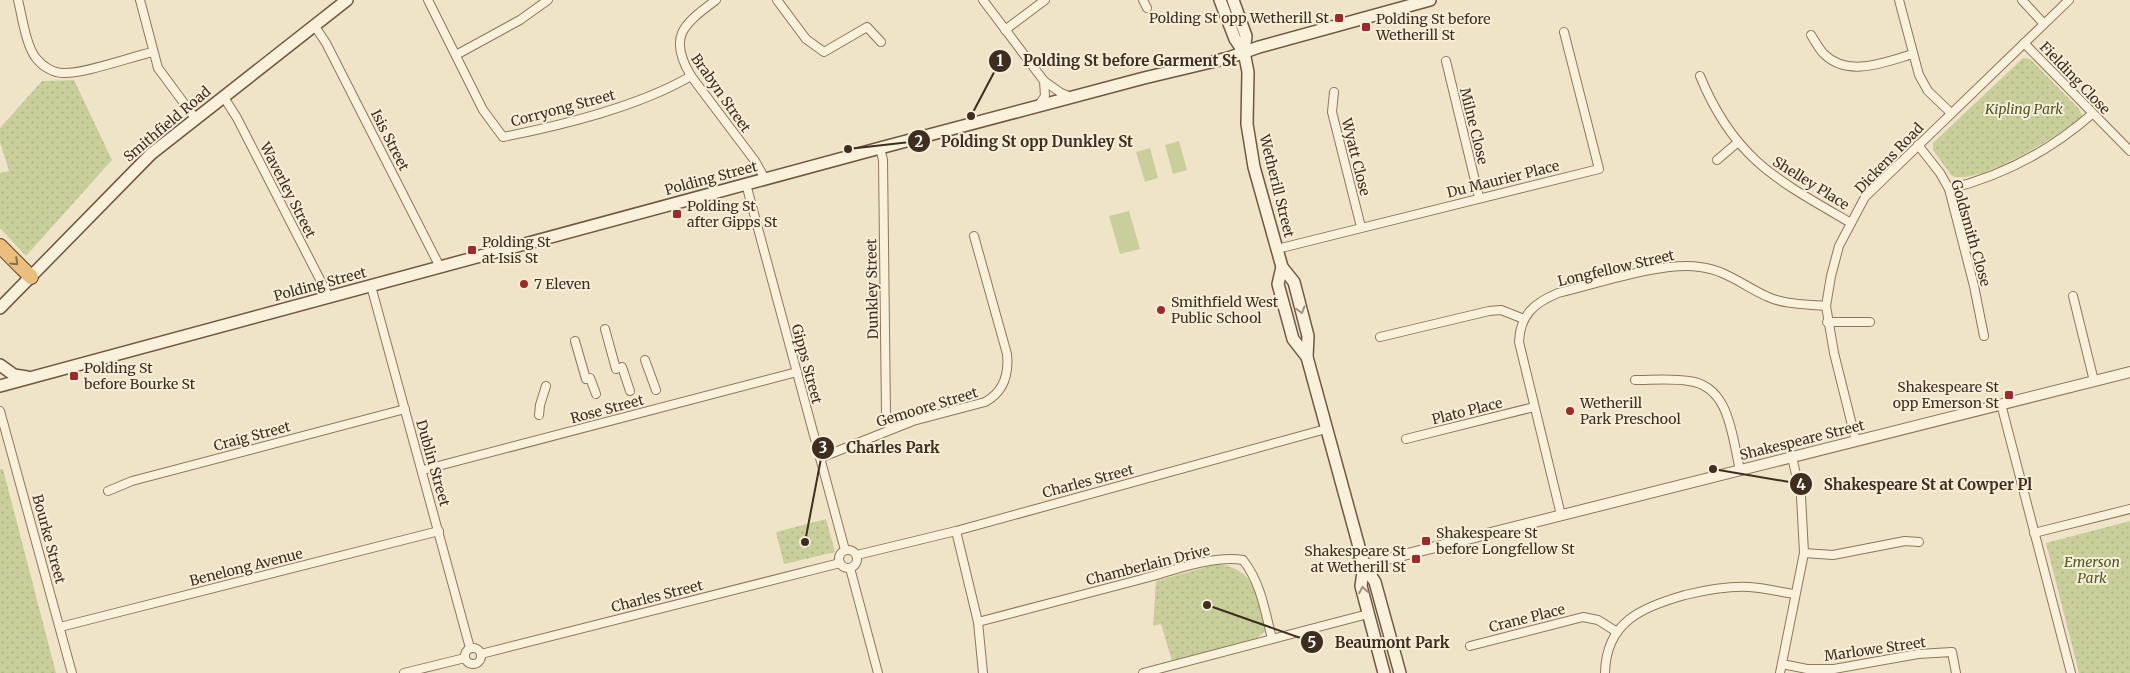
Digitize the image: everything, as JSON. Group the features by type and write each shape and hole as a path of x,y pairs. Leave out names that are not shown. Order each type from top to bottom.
{"highway":[{"path":"0,246 31,277"}],"main road":[{"name":"Smithfield Road","path":"0,308 151,154 347,0"},
{"path":"1220,0 1235,40 1244,52"},
{"path":"1233,0 1246,36 1244,52"},
{"name":"Polding Street","path":"0,386 880,148 1144,78 1193,68 1430,0"},
{"name":"Wetherill Street","path":"1244,52 1248,72 1247,124 1250,148 1282,267 1294,282 1308,336 1307,357 1326,429 1364,564 1374,582 1400,673"},
{"name":"Wetherill Street","path":"1282,267 1278,284 1293,339 1307,357"},
{"path":"0,365 14,375 33,378"},
{"name":"Wetherill Street","path":"1364,564 1361,586 1384,673"}],"street":[{"path":"18,0 31,49 36,58 51,70 62,73 76,72 153,52"},
{"path":"140,0 158,68 195,118"},
{"name":"Corryong Street","path":"428,0 482,110 504,137 530,132 614,109 691,76"},
{"path":"456,55 520,20 548,0"},
{"name":"Brabyn Street","path":"716,0 689,21 681,35 679,51 682,61 691,76 755,161 764,179"},
{"path":"777,0 806,39 824,52 867,27 881,42"},
{"path":"983,0 1044,81 1072,97"},
{"path":"1005,30 1045,0"},
{"path":"1143,0 1148,8"},
{"path":"1899,0 1919,75 1928,91 1951,113"},
{"path":"2022,0 2044,24"},
{"name":"Dickens Road","path":"1856,441 1828,322 1826,306 1839,246 1865,196 2069,0"},
{"name":"Isis Street","path":"314,25 331,52 440,267"},
{"name":"Du Maurier Place","path":"1277,249 1479,197 1599,169 1564,32"},
{"path":"1811,35 1823,54 1846,67 1868,66 1912,54"},
{"name":"Fielding Close","path":"2024,43 2130,151"},
{"name":"Milne Close","path":"1446,61 1479,197"},
{"name":"Shelley Place","path":"1700,76 1711,102 1737,143 1769,174 1851,223"},
{"path":"1038,106 1045,96 1044,81"},
{"name":"Wyatt Close","path":"1334,92 1332,112 1360,227"},
{"name":"Waverley Street","path":"223,96 237,118 329,297"},
{"path":"1949,189 1981,179 2029,158 2055,144 2092,114"},
{"path":"1717,160 1737,143"},
{"name":"Goldsmith Close","path":"1918,145 1940,173 1949,189 1974,286 1984,336"},
{"name":"Dunkley Street","path":"880,148 883,160 886,415 890,429"},
{"name":"Gipps Street","path":"746,184 845,550"},
{"name":"Gemoore Street","path":"820,458 890,429 985,402 995,397 1005,380 1007,372 1006,354 974,236"},
{"name":"Longfellow Street","path":"1524,319 1544,299 1558,293 1677,266 1701,266 1724,273 1767,297 1787,302 1826,306"},
{"name":"Dublin Street","path":"371,286 404,409 423,470 470,648"},
{"path":"2073,296 2094,381"},
{"path":"1380,337 1489,311 1501,310 1524,319 1520,330 1519,342 1561,516"},
{"path":"1828,322 1870,322"},
{"path":"604,329 630,391"},
{"path":"574,341 596,394"},
{"path":"645,360 656,390"},
{"name":"Rose Street","path":"423,470 797,372"},
{"name":"Shakespeare Street","path":"1364,564 2130,372"},
{"path":"1634,380 1689,381 1705,386 1717,395 1725,409 1740,470"},
{"path":"539,415 546,386"},
{"path":"2001,404 2071,673"},
{"name":"Plato Place","path":"1406,439 1534,407"},
{"name":"Craig Street","path":"108,492 132,481 404,409"},
{"name":"Bourke Street","path":"0,411 72,673"},
{"name":"Charles Street","path":"857,555 956,531 1326,429"},
{"path":"1780,673 1804,553 1801,496 1792,457"},
{"path":"2034,533 2130,509"},
{"name":"Benelong Avenue","path":"60,628 439,531"},
{"path":"956,531 978,622 983,673"},
{"path":"1804,553 1833,555 1905,541 1919,542"},
{"path":"845,550 850,550 857,555 857,563 850,568 844,567 840,562 839,557 845,550"},
{"name":"Chamberlain Drive","path":"978,622 1173,570 1232,558 1243,560 1253,572 1272,639"},
{"name":"Charles Street","path":"481,654 840,562"},
{"path":"850,568 878,673"},
{"path":"1605,673 1610,646 1617,632 1642,610 1656,603 1725,587 1750,587 1795,594"},
{"path":"1143,673 1368,614"},
{"name":"Crane Place","path":"1470,646 1583,617 1598,620 1617,632"},
{"path":"470,648 477,649 481,654 481,659 475,664 470,664 465,658 466,652 470,648"},
{"name":"Marlowe Street","path":"1782,664 1807,669 1834,669 1918,654 1952,652 1956,673"},
{"path":"404,673 465,658"},
{"path":"475,664 477,673"}],"green space":[{"name":"Kipling Park","path":"2023,58 2030,59 2079,109 2082,115 2055,136 1998,167 1964,177 1952,176 1933,150 1933,143"},
{"path":"74,80 112,160 26,256 0,228 0,173 9,171 0,142 0,128 42,81"},
{"path":"1179,141 1187,170 1173,174 1165,145"},
{"path":"1150,148 1158,178 1145,182 1136,152"},
{"path":"1129,211 1140,249 1120,254 1109,216"},
{"path":"0,469 3,469 56,673 0,673"},
{"path":"826,519 835,552 784,564 776,532"},
{"name":"Emerson Park","path":"2130,521 2130,673 2079,673 2046,543"},
{"path":"1217,564 1230,567 1248,579 1257,597 1265,631 1257,638 1172,661 1161,624 1153,626 1156,581"}],"place":[{"name":"Polding St opp Wetherill St","path":"1339,18"},
{"name":"Polding St before Wetherill St","path":"1366,27"},
{"name":"Polding St before Garment St","path":"971,116"},
{"name":"Polding St opp Dunkley St","path":"848,149"},
{"name":"Polding St after Gipps St","path":"677,214"},
{"name":"Polding St at Isis St","path":"472,250"},
{"name":"7 Eleven","path":"524,284"},
{"name":"Smithfield West Public School","path":"1161,310"},
{"name":"Polding St before Bourke St","path":"74,376"},
{"name":"Shakespeare St opp Emerson St","path":"2009,395"},
{"name":"Wetherill Park Preschool","path":"1570,411"},
{"name":"Shakespeare St at Cowper Pl","path":"1713,469"},
{"name":"Shakespeare St before Longfellow St","path":"1426,541"},
{"name":"Charles Park","path":"805,542"},
{"name":"Shakespeare St at Wetherill St","path":"1416,559"},
{"name":"Beaumont Park","path":"1207,605"}]}
